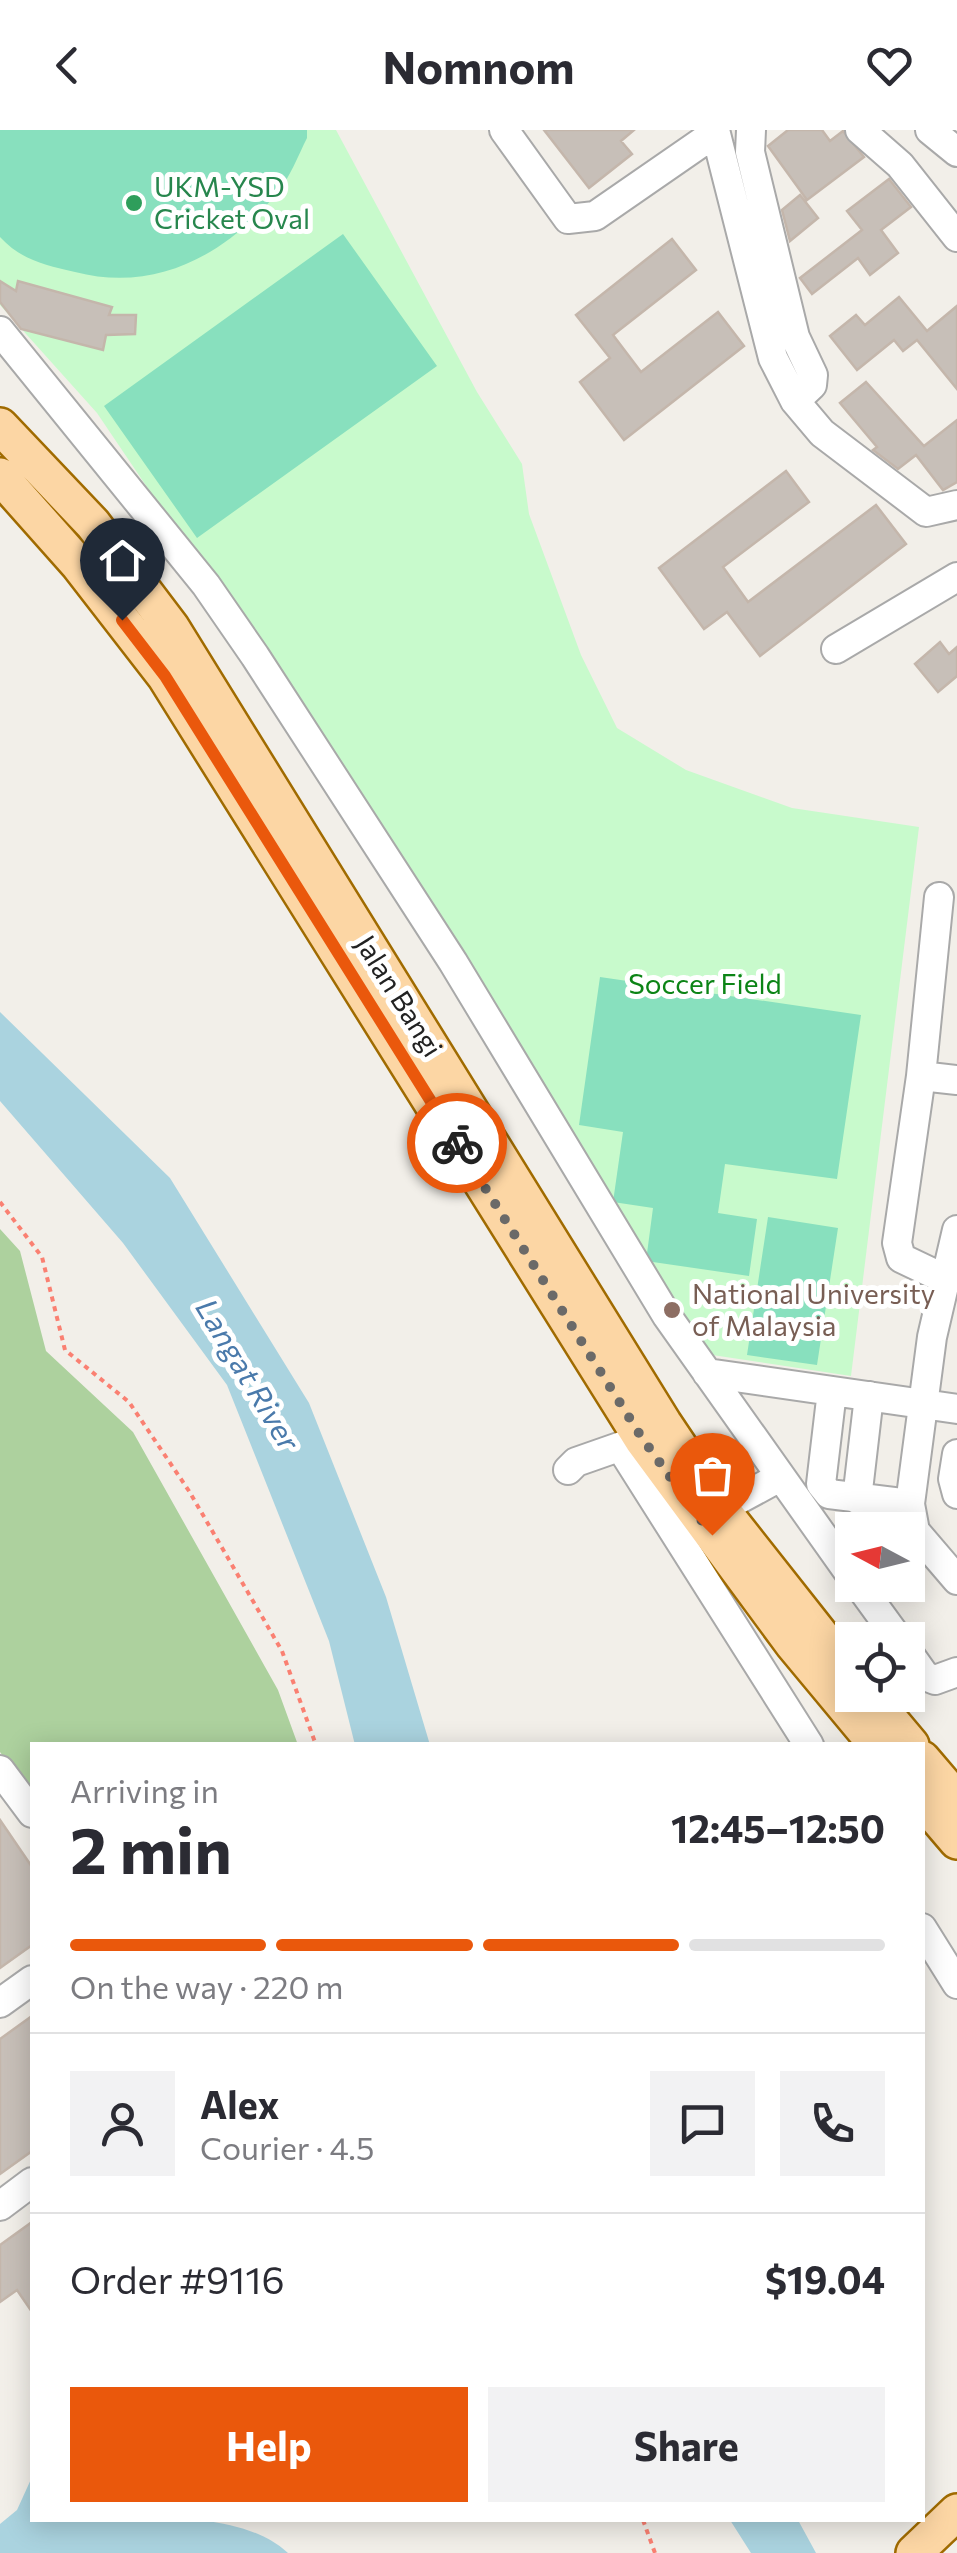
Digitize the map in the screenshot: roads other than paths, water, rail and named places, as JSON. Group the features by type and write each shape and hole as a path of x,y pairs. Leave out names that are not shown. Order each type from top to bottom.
{"main road":[{"name":"Jalan Bangi","path":"0,426 93,524 171,627 722,1509 835,1653"},
{"name":"Jalan Bangi","path":"0,476 79,565 165,676 632,1443 875,1742"},
{"path":"883,1712 908,1742"},
{"path":"925,1763 957,1800"},
{"path":"925,1804 957,1841"},
{"path":"914,2553 957,2512"}],"street":[{"path":"504,130 557,208 568,219 582,220 595,216 715,132 773,358 795,401 822,434 926,512 957,505"},
{"path":"751,130 750,152 795,337 813,375 812,385 795,401"},
{"path":"860,130 900,164 957,237"},
{"path":"930,130 957,152"},
{"path":"0,331 206,585 255,656 452,962 667,1316 835,1553"},
{"path":"836,649 957,578"},
{"path":"938,898 921,1076 897,1242 900,1258 945,1279"},
{"path":"921,1076 957,1080"},
{"path":"957,1230 923,1403 910,1504 915,1531 957,1580"},
{"path":"707,1373 957,1408"},
{"path":"832,1391 821,1484 829,1494 910,1504"},
{"path":"857,1498 868,1396"},
{"path":"568,1470 576,1462 632,1443 807,1742"},
{"path":"957,1454 953,1479 957,1494"},
{"path":"722,1509 780,1477"},
{"path":"925,1676 935,1680 957,1672"},
{"path":"0,1770 17,1804"},
{"path":"925,1933 957,1984"},
{"path":"0,2003 30,1981"},
{"path":"2,2201 30,2183"}],"water":[{"name":"Langat River","path":"0,1012 170,1178 309,1403 386,1597 429,1742 354,1742 329,1641 227,1385 123,1243 0,1101"},
{"path":"30,2481 30,2522 213,2522 264,2537 288,2553 0,2553 0,2524 17,2510"},
{"path":"731,2522 799,2522 816,2553 751,2553"}],"place":[{"name":"UKM-YSD Cricket Oval","path":"134,203"},
{"name":"National University of Malaysia","path":"672,1310"}],"park label":[{"name":"Soccer Field","path":"705,984"}]}
